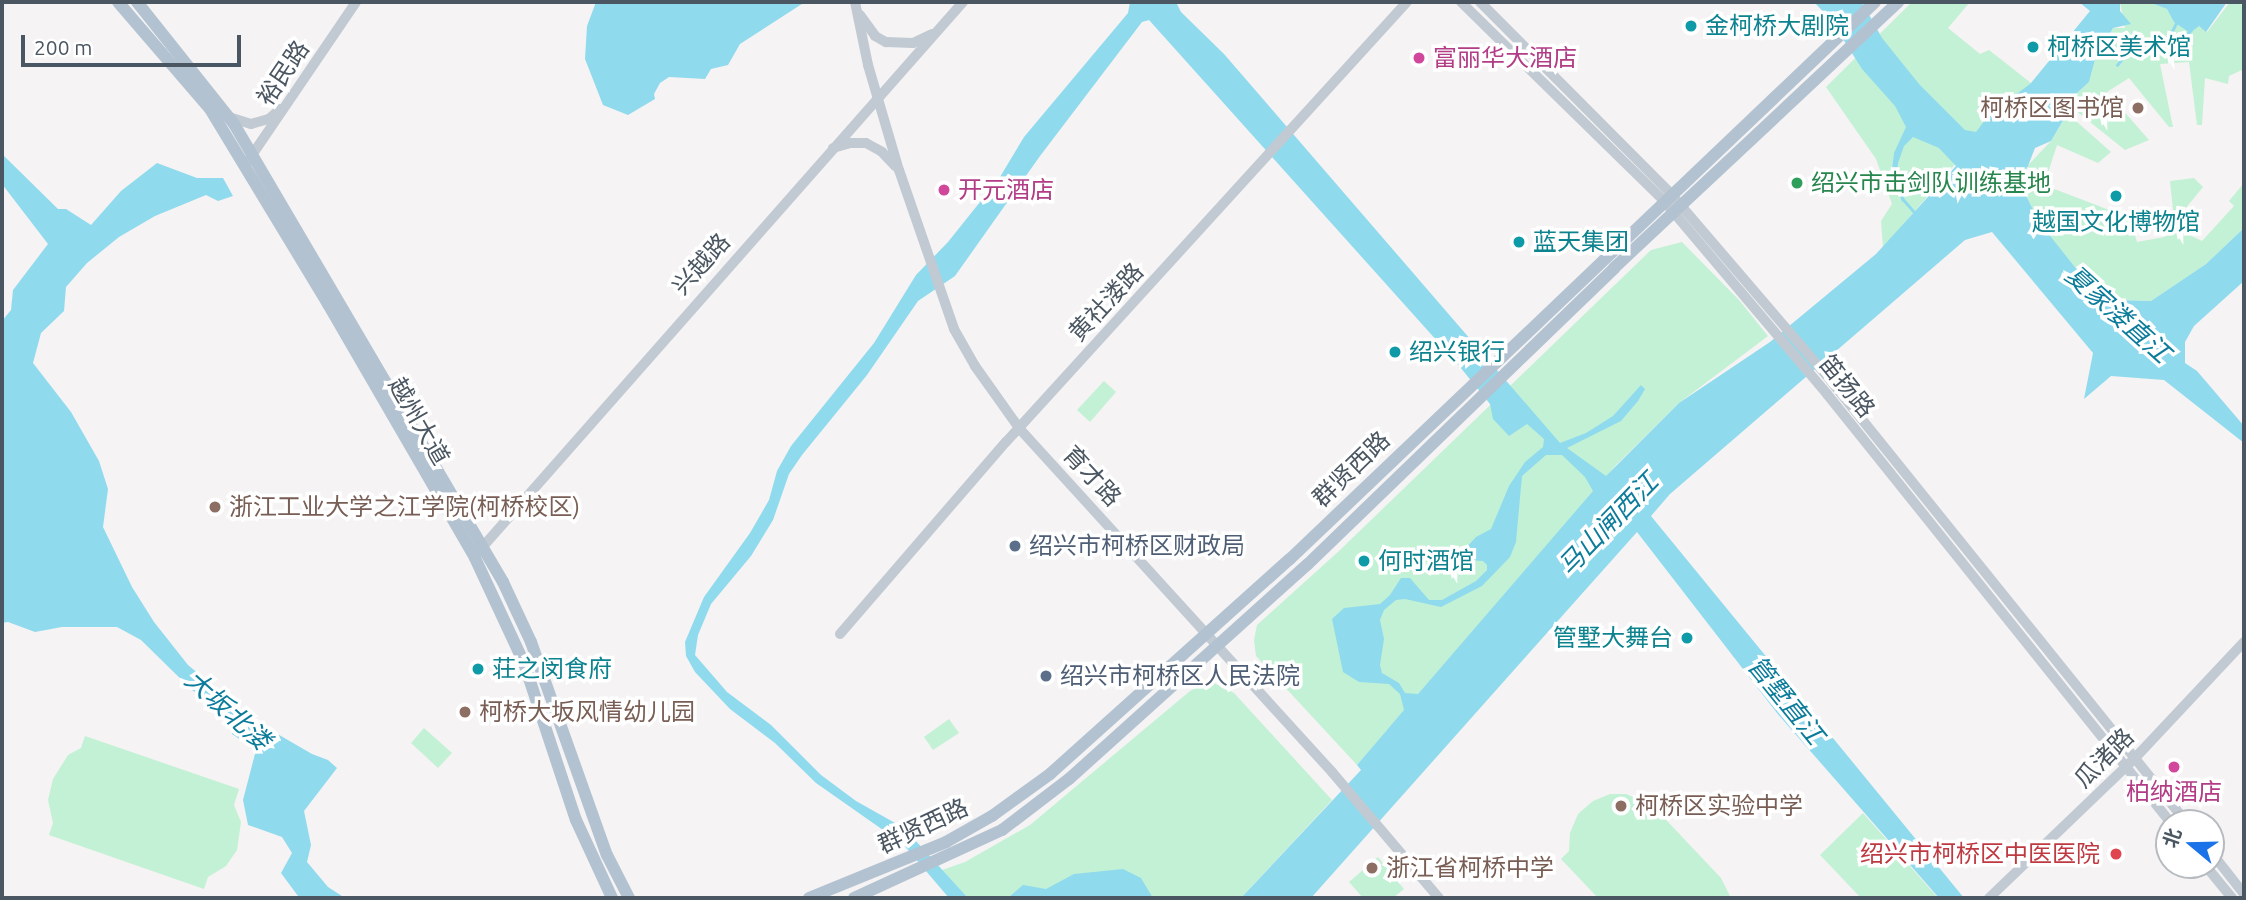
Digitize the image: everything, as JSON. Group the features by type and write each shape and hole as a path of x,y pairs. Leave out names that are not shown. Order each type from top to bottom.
{"main road":[{"name":"越州大道","path":"118,2 210,109 474,556 524,663 576,820 612,898"},
{"name":"越州大道","path":"137,2 229,117 254,155 483,546 531,642 607,855 629,898"},
{"name":"群贤西路","path":"854,898 1002,830 1069,779 1308,564 1481,396 1898,2"},
{"name":"群贤西路","path":"809,898 928,850 992,816 1050,775 1207,634 1871,5"}],"street":[{"name":"裕民路","path":"244,166 356,2"},
{"name":"兴越路","path":"474,556 963,2"},
{"name":"黄社溇路","path":"840,634 1018,428 1407,2"},
{"name":"笛扬路","path":"1461,2 1667,198"},
{"name":"笛扬路","path":"1480,2 1778,318 2176,809"},
{"path":"856,7 875,36 886,42 898,45 913,43 936,32"},
{"name":"育才路","path":"856,7 877,98 899,170 954,328 975,366 1018,428 1332,772 1439,898"},
{"path":"229,117 251,124 269,119 293,96"},
{"path":"832,148 850,142 866,143 882,152 899,170"},
{"name":"笛扬路","path":"1678,210 2160,809"},
{"name":"瓜渚路","path":"1989,898 2135,758 2244,642"},
{"path":"2225,870 2244,894"},
{"path":"2216,879 2232,898"}],"green space":[{"path":"1912,2 1970,2 1948,28 1980,54 1989,50 2031,83 2011,99 1883,248 1881,221 1892,204 1876,159 1826,87"},
{"path":"2120,2 2152,2 2167,9 2173,17 2199,26 2207,32 2230,2 2239,2 2244,7 2244,69 2229,76 2228,84 2205,78 2202,125 2197,125 2189,62 2160,64 2173,127 2169,127 2129,78 2107,92 2149,140 2125,150 2075,110 2077,93 2089,82 2096,56 2107,54 2108,37 2113,28 2125,28"},
{"path":"2065,117 2076,121 2111,152 2098,163 2057,145 2044,185 2130,218 2137,242 2164,237 2177,229 2202,241 2234,206 2229,201 2244,183 2244,228 2206,264 2151,301 2114,300 2090,286 2039,223 2017,177 2051,141"},
{"path":"2194,178 2203,187 2181,214 2173,210 2170,181"},
{"path":"1682,242 1739,300 1768,336 1679,403 1616,465 1357,765 1256,656 1254,640 1257,625 1339,551 1651,250"},
{"path":"1104,381 1116,392 1090,422 1077,410"},
{"path":"1210,681 1234,693 1332,800 1241,898 968,898 942,870 965,862 1030,825 1190,691"},
{"path":"949,719 959,733 933,750 924,737"},
{"path":"424,728 452,753 438,768 411,743"},
{"path":"85,736 239,789 234,805 241,822 237,850 226,866 208,877 204,889 49,835 53,823 48,800 53,779 68,755 81,748"},
{"name":"柯桥区实验中学","path":"1610,794 1626,794 1652,805 1721,878 1731,898 1598,898 1561,859 1569,851 1570,833 1578,814 1593,801"},
{"path":"1863,813 1938,898 1861,898 1820,855"},
{"path":"1378,857 1404,889 1393,898 1363,898 1349,882"}],"water":[{"path":"596,2 805,2 740,44 728,65 711,69 705,79 669,77 660,83 654,94 655,99 628,115 603,105 585,59 587,26"},
{"path":"1130,2 1176,2 1181,12 1224,54 1560,443 1586,433 1613,416 1641,385 1645,389 1621,421 1567,448 1606,476 1679,403 1770,342 1876,254 1956,166 1939,148 1913,137 1904,146 1898,163 1897,178 1891,179 1894,153 1906,127 1895,106 1862,69 1831,20 1814,2 1862,2 1882,38 1919,84 1965,130 1976,132 1988,116 2031,83 2090,11 2079,2 2120,2 2120,11 2131,24 2113,28 2108,37 2107,55 2096,56 2089,82 2077,93 2075,110 2065,117 2051,141 2035,148 2028,166 2017,177 2039,222 2090,286 2114,300 2151,301 2206,264 2244,228 2244,281 2194,326 2185,342 2185,363 2197,371 2244,426 2244,443 2164,380 2111,376 2084,399 2093,353 1992,232 1965,240 1670,494 1651,516 1964,898 1939,898 1777,713 1637,532 1311,898 1241,898 1361,770 1357,765 1404,710 1400,694 1389,684 1359,682 1343,672 1332,619 1344,608 1380,604 1390,595 1401,578 1410,578 1429,600 1442,600 1476,581 1487,570 1487,565 1483,561 1465,560 1464,550 1476,537 1491,529 1509,486 1525,462 1543,447 1544,439 1527,424 1509,436 1493,419 1490,404 1456,362 1149,20 1142,22 1040,156 955,276 918,301 867,375 802,455 789,474 773,520 751,556 711,604 698,635 695,655 727,692 771,725 821,775 856,801 904,828 968,898 949,898 903,844 816,783 775,743 730,709 695,672 686,656 685,642 704,597 750,533 769,500 777,471 791,446 874,343 916,275 948,242 1000,177 1024,137 1128,13","holes":["1546,455 1562,455 1585,477 1593,491 1418,694 1405,693 1399,683 1382,673 1380,665 1384,639 1380,620 1384,610 1396,600 1405,599 1441,607 1482,586 1510,557 1516,542 1522,476"]},
{"path":"2149,2 2227,2 2206,32 2199,26 2190,33 2174,22 2167,9"},
{"name":"大坂北溇","path":"2,154 58,209 66,209 91,225 121,191 157,163 197,178 223,178 233,196 218,201 206,195 155,216 119,237 87,263 66,287 64,311 41,333 33,363 71,412 99,461 108,489 103,527 132,587 154,622 188,665 231,701 262,725 312,754 328,760 337,768 304,811 311,845 307,862 328,887 345,898 298,896 281,873 292,853 282,837 248,825 243,800 256,750 232,734 234,717 192,690 141,640 117,627 62,627 35,632 8,622 2,623 2,321 11,310 13,290 48,244 2,184"},
{"path":"1123,869 1141,878 1153,898 1008,898 1023,885 1046,889 1074,874"}],"waterway":[{"path":"2171,33 2177,21"},
{"path":"2181,40 2191,30"},
{"path":"2117,65 2126,54 2164,40 2171,33 2181,40 2179,48"},
{"path":"1894,176 1903,199 1917,215"}],"place":[{"name":"金柯桥大剧院","path":"1691,26"},
{"name":"柯桥区美术馆","path":"2033,47"},
{"name":"富丽华大酒店","path":"1419,58"},
{"name":"柯桥区图书馆","path":"2138,108"},
{"name":"绍兴市击剑队训练基地","path":"1797,183"},
{"name":"开元酒店","path":"944,190"},
{"name":"越国文化博物馆","path":"2116,196"},
{"name":"蓝天集团","path":"1519,242"},
{"name":"绍兴银行","path":"1395,352"},
{"name":"浙江工业大学之江学院(柯桥校区)","path":"215,507"},
{"name":"绍兴市柯桥区财政局","path":"1015,546"},
{"name":"何时酒馆","path":"1364,561"},
{"name":"管墅大舞台","path":"1687,638"},
{"name":"荘之闵食府","path":"478,669"},
{"name":"绍兴市柯桥区人民法院","path":"1046,676"},
{"name":"柯桥大坂风情幼儿园","path":"465,712"},
{"name":"柏纳酒店","path":"2174,767"},
{"name":"柯桥区实验中学","path":"1621,806"},
{"name":"绍兴市柯桥区中医医院","path":"2116,854"},
{"name":"浙江省柯桥中学","path":"1372,868"}],"water label":[{"name":"夏家溇直江","path":"2118,314"},
{"name":"马山闸西江","path":"1608,524"},
{"name":"管墅直江","path":"1786,700"}]}
